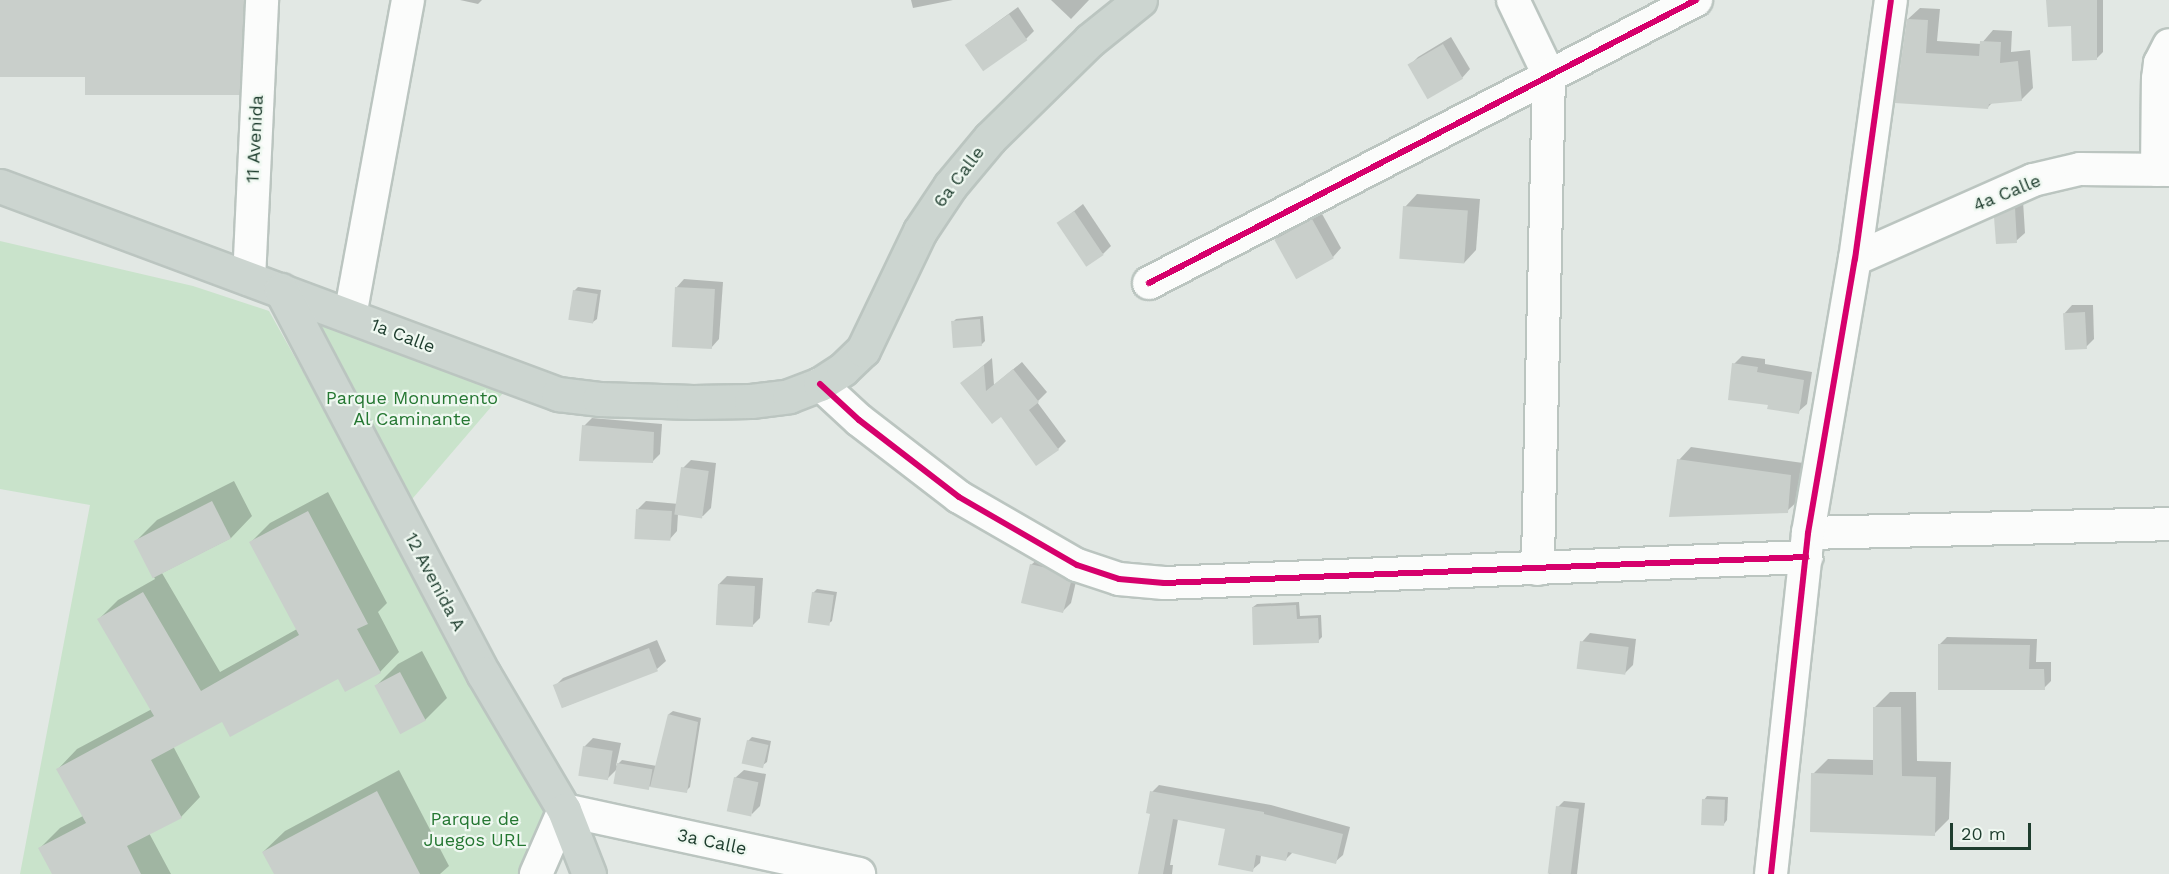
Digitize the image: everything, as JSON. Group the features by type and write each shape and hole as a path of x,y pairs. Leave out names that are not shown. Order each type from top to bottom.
{"main road":[{"name":"6a Calle","path":"820,384 843,369 862,350 920,231 950,186 990,138 1090,40 1140,0"},
{"name":"1a Calle","path":"0,186 558,394 599,399 751,401 789,396 820,384"},
{"name":"12 Avenida A","path":"281,290 483,673 564,810 589,874"}],"street":[{"name":"11 Avenida","path":"249,279 262,0"},
{"path":"350,316 408,0"},
{"path":"1513,0 1549,75 1538,568"},
{"path":"1149,282 1696,0"},
{"path":"1771,874 1807,545 1855,259 1891,0"},
{"path":"2163,170 2158,79 2160,63 2169,45"},
{"name":"4a Calle","path":"1855,259 2033,180 2080,169 2163,170"},
{"path":"820,384 859,420 958,497 1077,565 1119,579 1164,583 1538,568 1807,545 2169,524"},
{"path":"536,874 564,810"},
{"name":"3a Calle","path":"564,810 859,874"}],"green space":[{"name":"Parque de Juegos URL","path":"0,241 193,286 269,311 548,810 524,874 20,874 90,505 0,489"},
{"name":"Parque Monumento Al Caminante","path":"293,301 509,386 401,512"}],"building":[{"path":"0,0 244,0 240,95 85,95 85,77 0,77"},
{"path":"2046,0 2097,0 2097,60 2072,61 2071,26 2048,27"},
{"path":"1009,14 1027,40 983,71 965,45"},
{"path":"1907,19 1928,20 1926,53 1979,56 1980,41 2001,42 2000,63 2018,61 2022,101 1989,104 1988,109 1895,103"},
{"path":"1443,44 1463,79 1427,99 1407,64"},
{"path":"1403,206 1468,211 1464,263 1399,259"},
{"path":"2015,208 2017,243 1996,244 1994,217"},
{"path":"1074,211 1104,255 1086,267 1057,223"},
{"path":"1312,219 1334,258 1296,279 1274,240"},
{"path":"675,287 715,289 712,349 672,347"},
{"path":"573,290 598,294 593,324 568,320"},
{"path":"2085,312 2087,349 2065,350 2063,313"},
{"path":"980,319 982,346 953,348 951,321"},
{"path":"1732,363 1758,367 1757,372 1804,380 1799,414 1767,409 1768,405 1728,400"},
{"path":"984,365 986,391 1013,369 1039,402 1029,410 1059,450 1036,466 1001,417 992,424 960,383"},
{"path":"582,425 654,432 653,463 579,461"},
{"path":"1677,459 1791,475 1788,513 1669,517"},
{"path":"681,467 709,471 702,518 674,515"},
{"path":"212,501 231,538 153,578 134,541"},
{"path":"636,509 672,511 670,541 634,539"},
{"path":"308,511 368,624 357,629 381,673 345,692 338,679 230,737 222,722 151,760 182,818 127,846 141,874 52,874 38,848 86,823 56,769 154,716 97,619 143,592 201,691 299,635 249,542"},
{"path":"1030,564 1047,568 1071,582 1063,613 1021,603"},
{"path":"718,584 755,586 753,627 716,625"},
{"path":"812,592 834,595 829,626 808,623"},
{"path":"1296,605 1297,619 1318,618 1319,643 1253,645 1252,607"},
{"path":"1580,641 1629,647 1625,675 1577,669"},
{"path":"1938,644 2030,645 2029,669 2044,669 2045,690 1938,690"},
{"path":"649,648 658,671 562,708 553,685"},
{"path":"400,672 426,721 400,734 374,686"},
{"path":"1873,707 1901,707 1902,776 1936,777 1935,836 1810,832 1811,773 1873,775"},
{"path":"668,714 698,722 687,793 650,787"},
{"path":"747,740 768,745 763,768 742,763"},
{"path":"583,746 613,751 608,780 578,776"},
{"path":"617,763 652,769 649,790 613,784"},
{"path":"734,777 758,782 751,816 727,811"},
{"path":"377,791 420,874 274,874 262,852"},
{"path":"1150,791 1264,812 1264,814 1343,834 1336,864 1288,852 1286,861 1256,855 1253,872 1218,865 1225,829 1173,819 1163,874 1138,874 1150,814 1146,813"},
{"path":"1702,799 1725,800 1724,826 1701,825"},
{"path":"1556,806 1579,809 1571,874 1548,873"}],"cycle path":[{"path":"1149,283 1696,0"},
{"path":"1771,874 1808,533 1855,259 1891,0"},
{"path":"820,384 859,420 959,497 1077,565 1119,579 1164,583 1806,557"}]}
